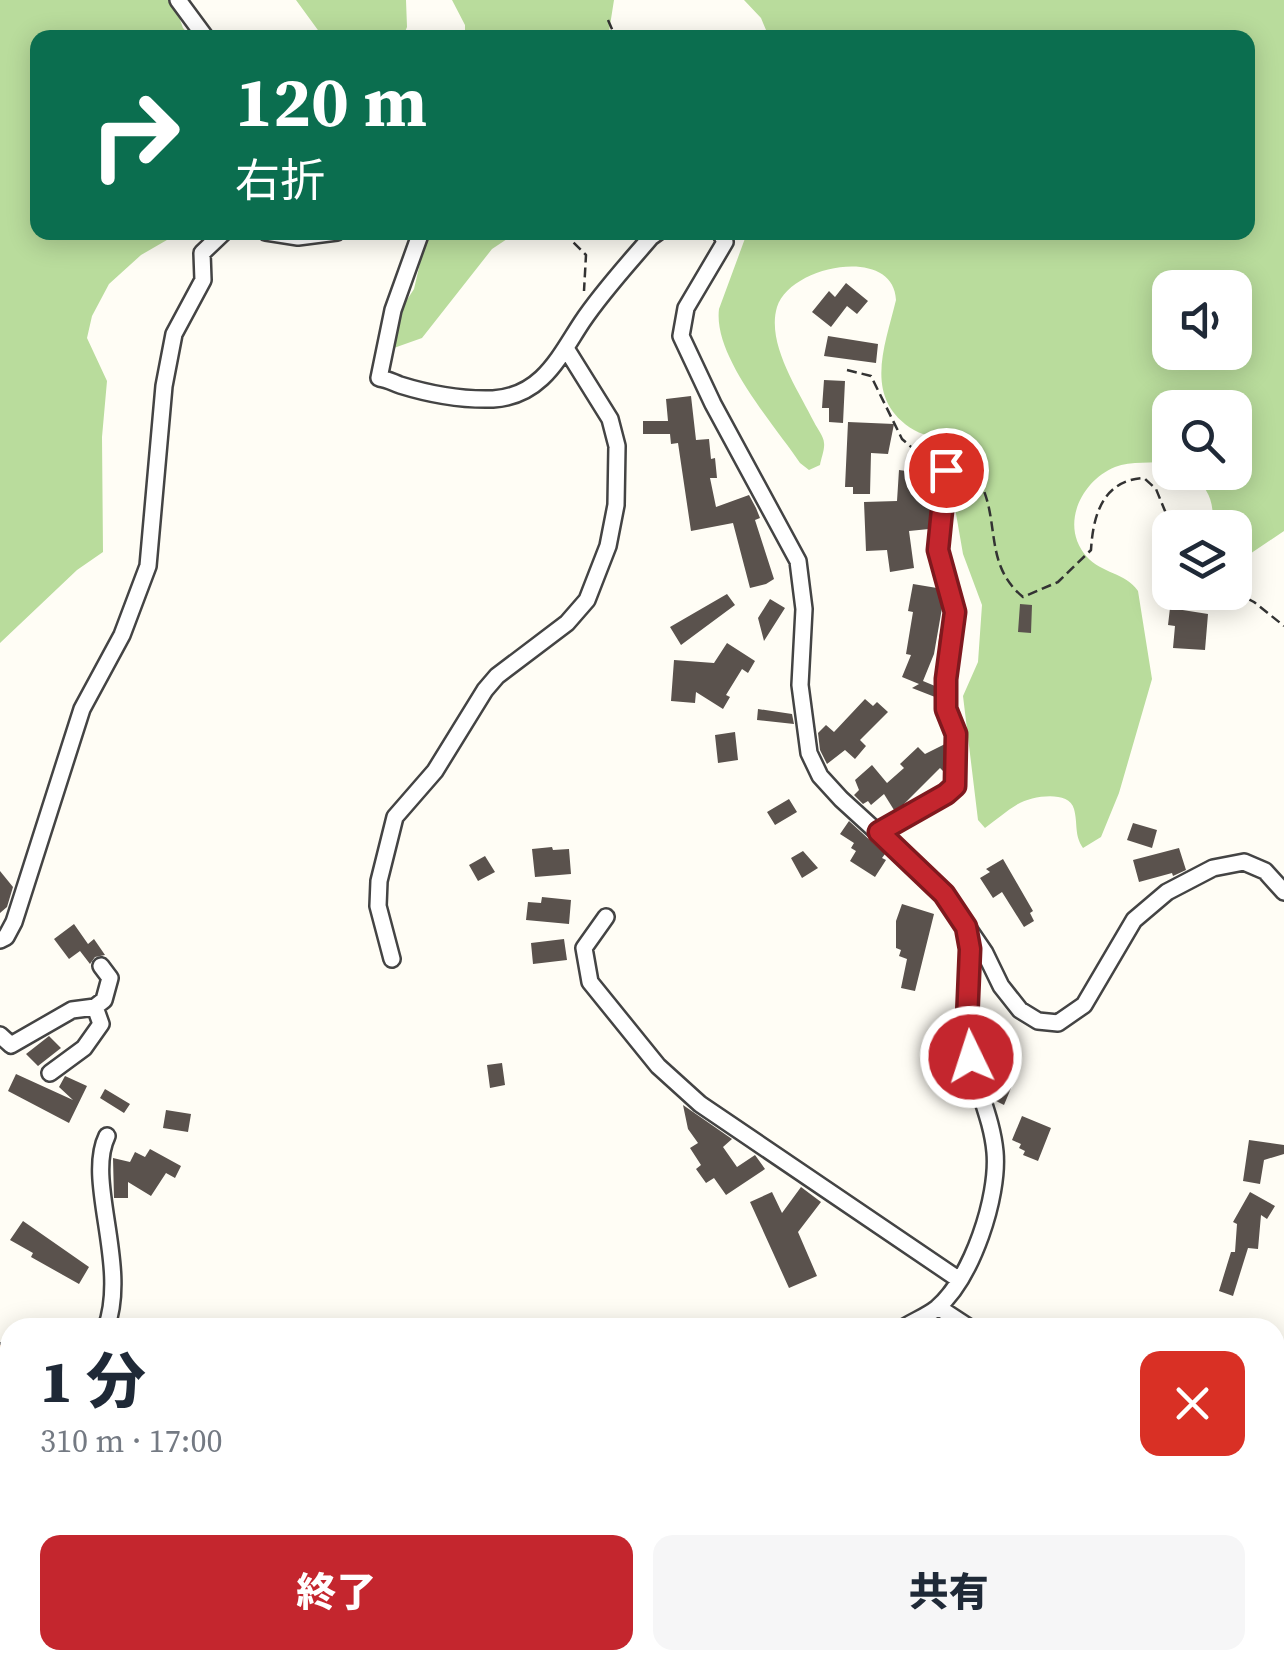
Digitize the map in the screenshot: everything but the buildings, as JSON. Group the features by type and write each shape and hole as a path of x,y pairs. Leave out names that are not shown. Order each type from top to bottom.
{"street":[{"path":"178,0 200,30"},
{"path":"0,940 14,922 82,709 138,599 148,566 164,386 174,334 203,280 202,253 216,240"},
{"path":"418,240 393,310 378,378 455,397 493,399 517,394 541,380 648,240"},
{"path":"723,240 686,308 681,336 798,561 804,609 800,685 809,753 820,776 944,894 1020,1010 1038,1021 1058,1022 1084,1004 1134,920 1167,892 1213,868 1244,862 1265,871 1284,892"},
{"path":"392,959 378,906 379,881 395,817 435,771 497,676 566,623 587,600 608,546 616,506 617,446 610,419 567,350"},
{"path":"879,832 955,786 956,734 946,709 955,612 938,550 946,470"},
{"path":"606,917 584,948 590,982 658,1066 700,1104 958,1279"},
{"path":"920,1318 938,1307 978,1243 992,1205 996,1176 984,1096 971,1057 967,1021 970,949 966,927"},
{"path":"0,1035 11,1044 72,1010 96,1008 104,1000 110,978 101,966"},
{"path":"50,1073 84,1048 101,1024 96,1008"},
{"path":"106,1136 100,1148 100,1176 114,1275 110,1318"},
{"path":"938,1307 955,1318"}],"path":[{"path":"608,20 612,30"},
{"path":"571,240 586,255 582,323"},
{"path":"848,370 872,376 902,439 934,467 978,480 988,496 996,557 1006,584 1023,597 1058,582 1091,550 1092,527 1104,498 1128,479 1144,478 1156,488 1165,510"},
{"path":"1252,601 1284,626"}],"green space":[{"path":"0,0 173,0 185,30 30,30 30,240 167,240 141,255 109,284 92,316 87,338 107,381 102,437 103,552 77,570 0,643"},
{"path":"296,0 406,0 406,30 318,30"},
{"path":"452,0 614,0 609,30 465,30"},
{"path":"744,0 1284,0 1284,531 1252,553 1252,510 1212,510 1205,490 1252,490 1252,390 1152,390 1152,463 1115,467 1103,474 1084,493 1075,519 1079,545 1087,557 1127,580 1138,591 1152,679 1119,793 1101,837 1083,848 1074,809 1058,797 1024,801 985,828 978,820 963,696 978,662 982,605 963,554 955,508 970,472 969,461 960,443 914,430 888,403 881,371 896,300 891,283 878,272 841,267 801,280 786,292 777,307 780,351 824,441 820,465 809,470 761,410 735,369 725,348 719,309 744,240 1255,240 1255,30 766,30 761,18"},
{"path":"425,240 506,240 492,249 422,338 391,349 388,329 414,289"}],"route":[{"path":"946,470 938,550 955,612 949,639 946,709 956,734 955,786 879,832 944,894 966,927 970,949 967,1021 971,1057"}]}
